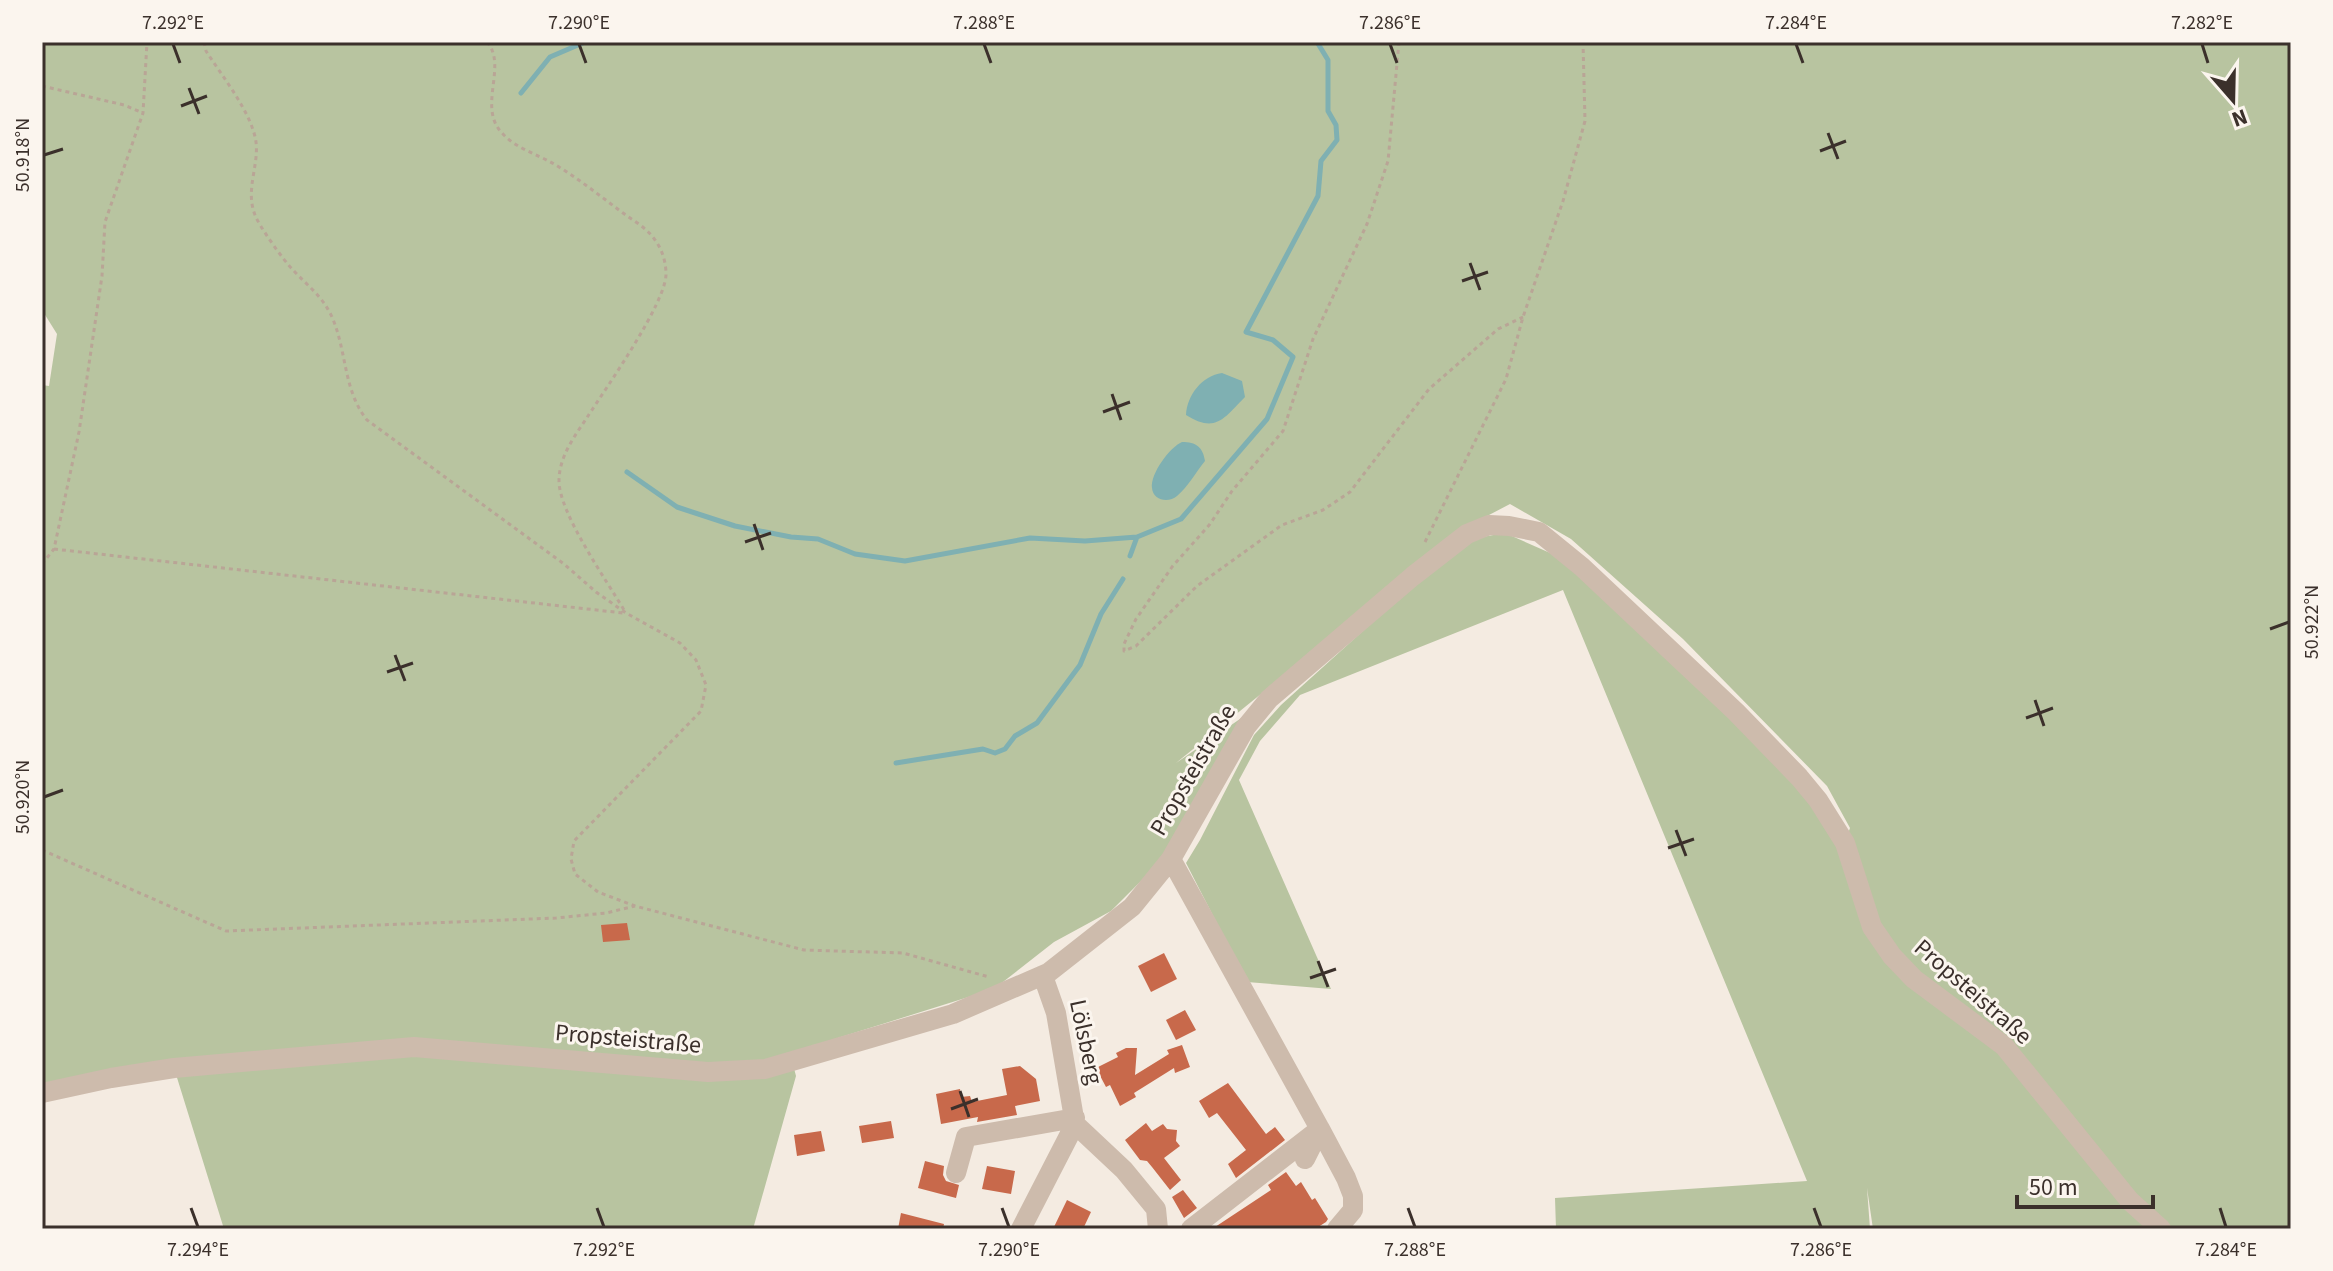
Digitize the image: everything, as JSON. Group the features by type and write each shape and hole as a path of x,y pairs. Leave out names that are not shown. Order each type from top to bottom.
{"street":[{"name":"Propsteistraße","path":"42,1093 174,1068 414,1047 708,1072 765,1069 953,1014 1043,976 1132,907 1171,859 1254,714 1413,576 1467,534 1489,525 1539,532 1582,567 1736,712 1799,777 1818,800 1845,843 1872,927 1892,956 1914,979 2004,1046 2130,1201 2161,1229"},
{"path":"1171,859 1320,1129 1353,1196 1353,1210 1337,1229"},
{"name":"Lölsberg","path":"956,1173 966,1137 1075,1121 1056,1013 1043,976"},
{"path":"1021,1229 1075,1121 1124,1170 1156,1209 1158,1229"},
{"path":"1305,1159 1320,1129"},
{"path":"1191,1229 1320,1129"}],"path":[{"path":"42,564 54,549 79,432 102,276 105,222 143,113 147,42"},
{"path":"204,42 206,51 254,131 257,157 251,183 254,214 291,268 328,308 334,321 350,391 367,420 626,613 680,643 696,660 706,685 705,697 694,720 574,841 571,859 575,874 598,892 635,906 804,950 903,953 988,977"},
{"path":"487,42 493,49 495,60 492,112 501,133 573,175 647,230 664,257 666,275 661,296 566,451 560,469 561,497 569,515 626,613"},
{"path":"1399,42 1388,161 1367,224 1313,339 1283,431 1172,567 1136,619 1124,644 1124,651 1136,646 1197,586 1282,525 1323,510 1350,492 1429,389 1498,329 1523,317"},
{"path":"1413,576 1427,537 1506,379 1523,317 1563,201 1585,121 1583,42"},
{"path":"42,86 124,105 143,113"},
{"path":"54,549 626,613"},
{"path":"42,850 226,931 556,918 606,913 635,906"}],"green space":[{"path":"42,42 2291,42 2291,1229 1873,1229 1867,1188 1870,1229 1556,1229 1555,1198 1807,1181 1563,590 1300,695 1260,741 1239,780 1331,989 1247,982 1186,863 1254,735 1281,705 1406,592 1476,538 1505,533 1582,567 1736,712 1845,842 1850,828 1827,786 1683,639 1571,539 1510,504 1468,526 1176,763 1269,699 1154,868 1111,911 1054,942 994,989 790,1053 796,1076 753,1229 224,1229 174,1068 42,1093 42,385 49,386 57,334 42,310"}],"water":[{"path":"1222,373 1242,381 1245,397 1219,421 1205,423 1186,415 1189,400 1202,382"},
{"path":"1182,442 1198,446 1205,461 1177,496 1162,500 1153,492 1154,476 1167,455"}],"building":[{"path":"627,923 630,940 603,942 601,925"},
{"path":"1164,953 1177,979 1151,992 1138,966"},
{"path":"1185,1010 1196,1030 1176,1040 1166,1020"},
{"path":"1182,1045 1190,1067 1175,1073 1174,1068 1134,1093 1136,1097 1120,1106 1110,1085 1106,1087 1096,1068 1118,1057 1116,1053 1126,1048 1137,1048 1135,1075 1169,1054 1167,1050"},
{"path":"1020,1066 1036,1079 1040,1101 1015,1106 1017,1115 977,1122 978,1117 941,1124 936,1094 960,1089 961,1097 970,1096 972,1102 1007,1095 1002,1069"},
{"path":"1228,1083 1266,1134 1275,1127 1285,1140 1236,1178 1228,1164 1246,1150 1217,1113 1209,1118 1199,1101"},
{"path":"891,1121 894,1138 862,1143 859,1126"},
{"path":"1146,1123 1152,1131 1163,1124 1167,1129 1177,1130 1176,1141 1180,1146 1164,1158 1181,1180 1170,1190 1125,1140"},
{"path":"821,1131 825,1151 797,1156 794,1135"},
{"path":"925,1161 944,1166 946,1181 959,1185 956,1198 918,1188"},
{"path":"987,1166 1015,1171 1011,1194 982,1189"},
{"path":"1286,1172 1296,1186 1301,1182 1312,1200 1315,1198 1328,1219 1326,1222 1315,1229 1212,1229 1271,1190 1268,1185"},
{"path":"1183,1190 1197,1208 1184,1218 1172,1197"},
{"path":"1067,1200 1091,1212 1083,1229 1053,1229"},
{"path":"901,1213 944,1224 943,1229 898,1229"}],"waterway":[{"path":"521,93 550,57 585,42"},
{"path":"1130,556 1137,537 1181,519 1267,419 1293,357 1273,340 1246,332 1318,196 1321,161 1337,140 1336,125 1328,111 1328,60 1317,42"},
{"path":"627,472 677,507 735,526 818,539 855,554 905,561 1030,538 1085,541 1137,537"},
{"path":"896,763 983,749 995,753 1005,749 1015,736 1037,723 1080,665 1101,614 1123,579"}]}
